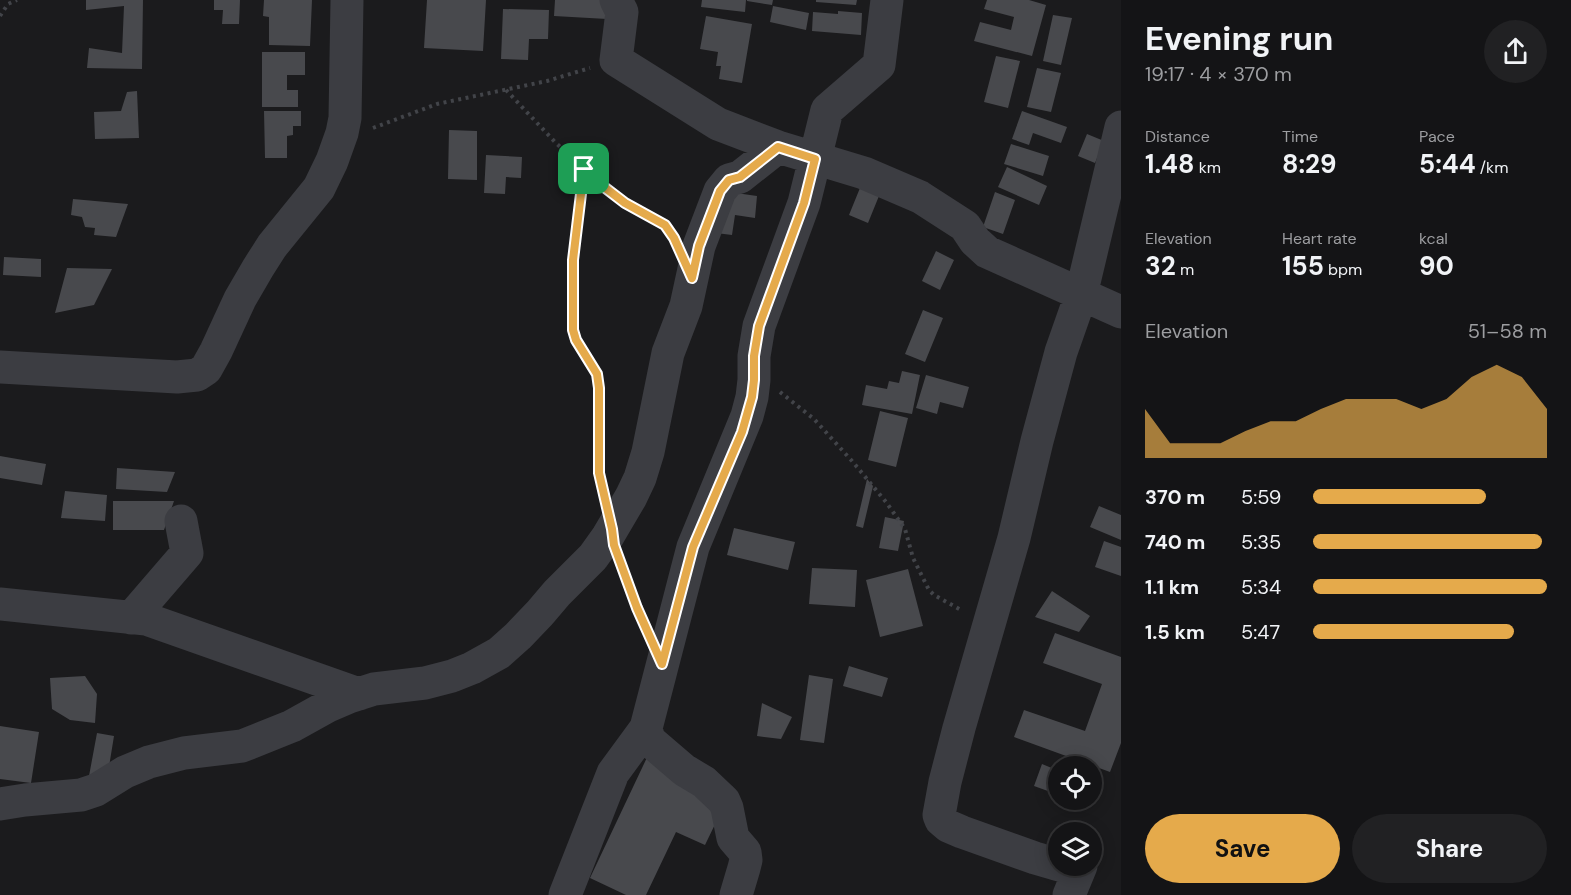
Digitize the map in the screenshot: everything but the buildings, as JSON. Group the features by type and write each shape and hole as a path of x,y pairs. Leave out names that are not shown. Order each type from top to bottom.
{"street":[{"path":"0,368 177,378 197,375 206,369 240,298 258,268 272,246 313,197 332,162 345,118 347,0"},
{"path":"616,0 622,12 616,60 718,124 778,147 864,173 920,197 965,226 975,241 987,252 1121,312"},
{"path":"565,895 613,772 646,728 693,547 747,416 752,397 754,356 759,326 804,203 827,110 879,65 887,0"},
{"path":"1048,862 948,826 942,822 939,815 953,750 1014,538 1058,363 1081,295 1121,127"},
{"path":"0,804 81,795 96,790 124,772 149,762 184,753 242,746 292,726 338,701 374,688 425,683 452,676 499,653 540,614 593,556 612,529 640,478 656,417 668,353 686,306 699,246 720,191 729,180 740,177 778,147"},
{"path":"130,618 187,553 181,521"},
{"path":"0,604 146,619 358,694"},
{"path":"646,728 649,740 684,770 704,782 724,801 733,838 745,852 746,860 736,895"},
{"path":"1069,895 1077,876"}],"path":[{"path":"0,16 8,4 17,0"},
{"path":"371,129 437,104 547,81 616,60"},
{"path":"506,90 595,180 625,203 665,225 674,238"},
{"path":"584,169 573,260 573,330 576,340 597,374 599,473 616,552 637,608 662,664"},
{"path":"754,371 814,419 873,486 905,529 914,558 933,595 989,624"}],"route":[{"path":"778,147 815,159 792,239 759,326 754,356 752,397 747,416 693,547 662,664 637,608 614,545 599,473 597,374 576,340 573,330 573,260 584,169 625,203 665,225 674,238 692,278 699,246 720,191 729,180 740,177 778,147"}]}
